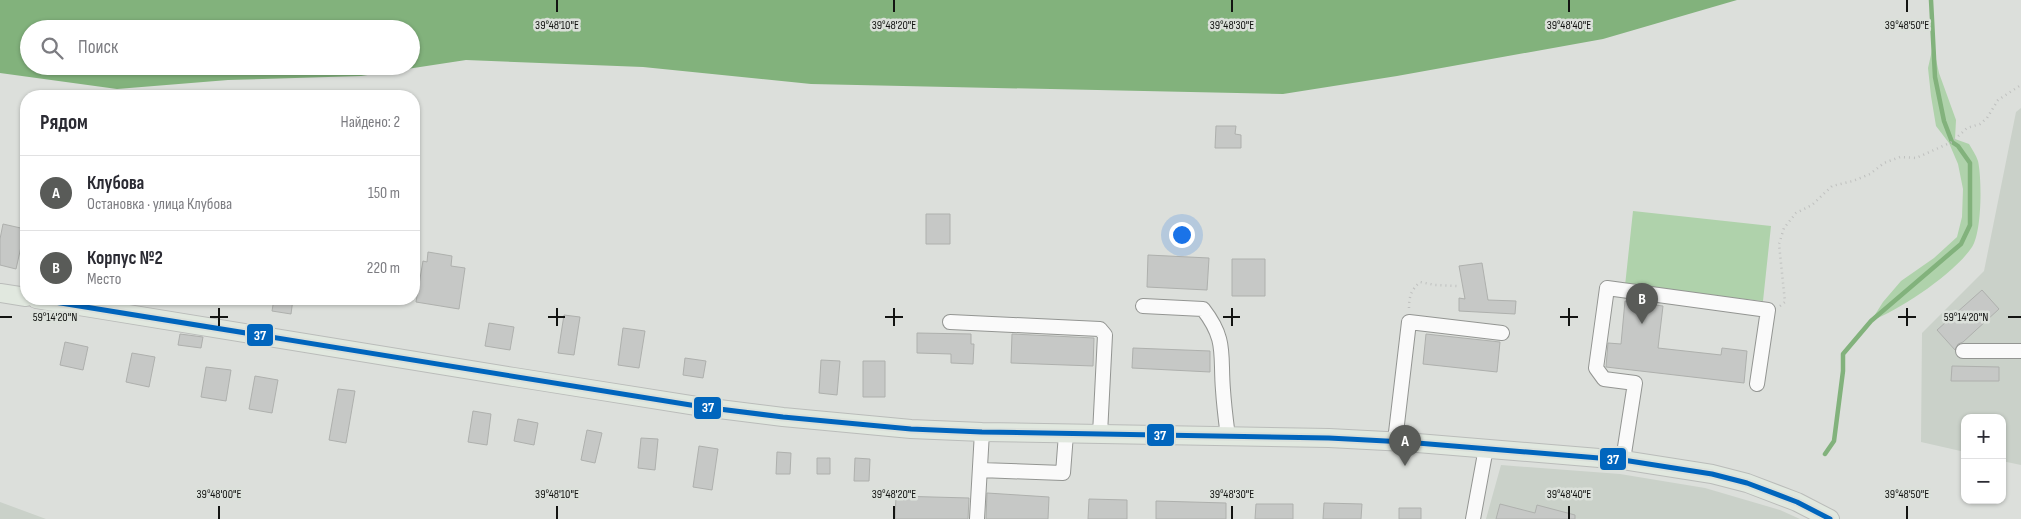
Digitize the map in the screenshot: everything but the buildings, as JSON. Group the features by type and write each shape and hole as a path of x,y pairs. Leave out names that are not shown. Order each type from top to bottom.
{"main road":[{"path":"0,293 20,296"},
{"path":"73,305 703,407 911,429 1066,434 1330,438 1395,441 1623,460 1712,474 1747,483 1797,502 1830,519"}],"lane":[{"path":"1623,460 1635,383 1604,379 1596,368 1607,288 1768,310 1758,384"},
{"path":"1143,306 1203,309 1214,324 1222,352 1222,389 1228,437"},
{"path":"950,322 1100,329 1105,335 1100,434"},
{"path":"1395,441 1409,322 1502,333"},
{"path":"1963,351 2021,351"},
{"path":"977,519 982,432"},
{"path":"980,470 1063,473 1066,434"},
{"path":"1472,519 1486,448"}],"path":[{"path":"1766,319 1785,302 1779,244 1784,228 1796,213 1812,205 1832,186 1854,181 1870,174 1884,163 1900,157 1916,158 1952,142 1967,128 1980,124 1988,118 1998,100 2021,85"},
{"path":"1409,322 1409,298 1413,288 1420,282 1458,286"}],"shaded area":[{"path":"0,0 1737,0 1603,39 1397,76 1283,94 811,84 643,67 466,60 420,67 420,20 20,20 20,75 368,75 228,80 117,89 0,73"},
{"path":"1933,46 1939,73 1956,120 1955,139 1969,144 1978,161 1980,192 1978,230 1972,247 1953,268 1926,290 1871,321 1883,302 1901,281 1934,258 1957,237 1962,217 1963,189 1958,164 1949,143 1936,126 1928,68"},
{"path":"2021,108 2021,465 2006,462 2006,414 1961,414 1961,451 1921,442 1922,333 1984,271 2016,112"},
{"path":"1633,211 1771,226 1763,301 1625,286"},
{"path":"1501,465 1620,474 1705,488 1780,510 1800,519 1486,519"},
{"path":"0,502 46,519 0,519"}],"waterway":[{"path":"1825,454 1834,441 1843,371 1843,354 1871,321 1961,244 1970,225 1970,163 1958,146 1952,142 1944,121 1935,77 1931,0"}],"transit line":[{"name":"37","path":"73,305 703,407 783,417 911,429 982,432 1329,438 1405,442 1623,460 1712,474 1747,483 1797,502 1830,519"}],"place":[{"name":"Корпус №2","path":"1642,324"},
{"name":"Клубова","path":"1405,466"}]}
